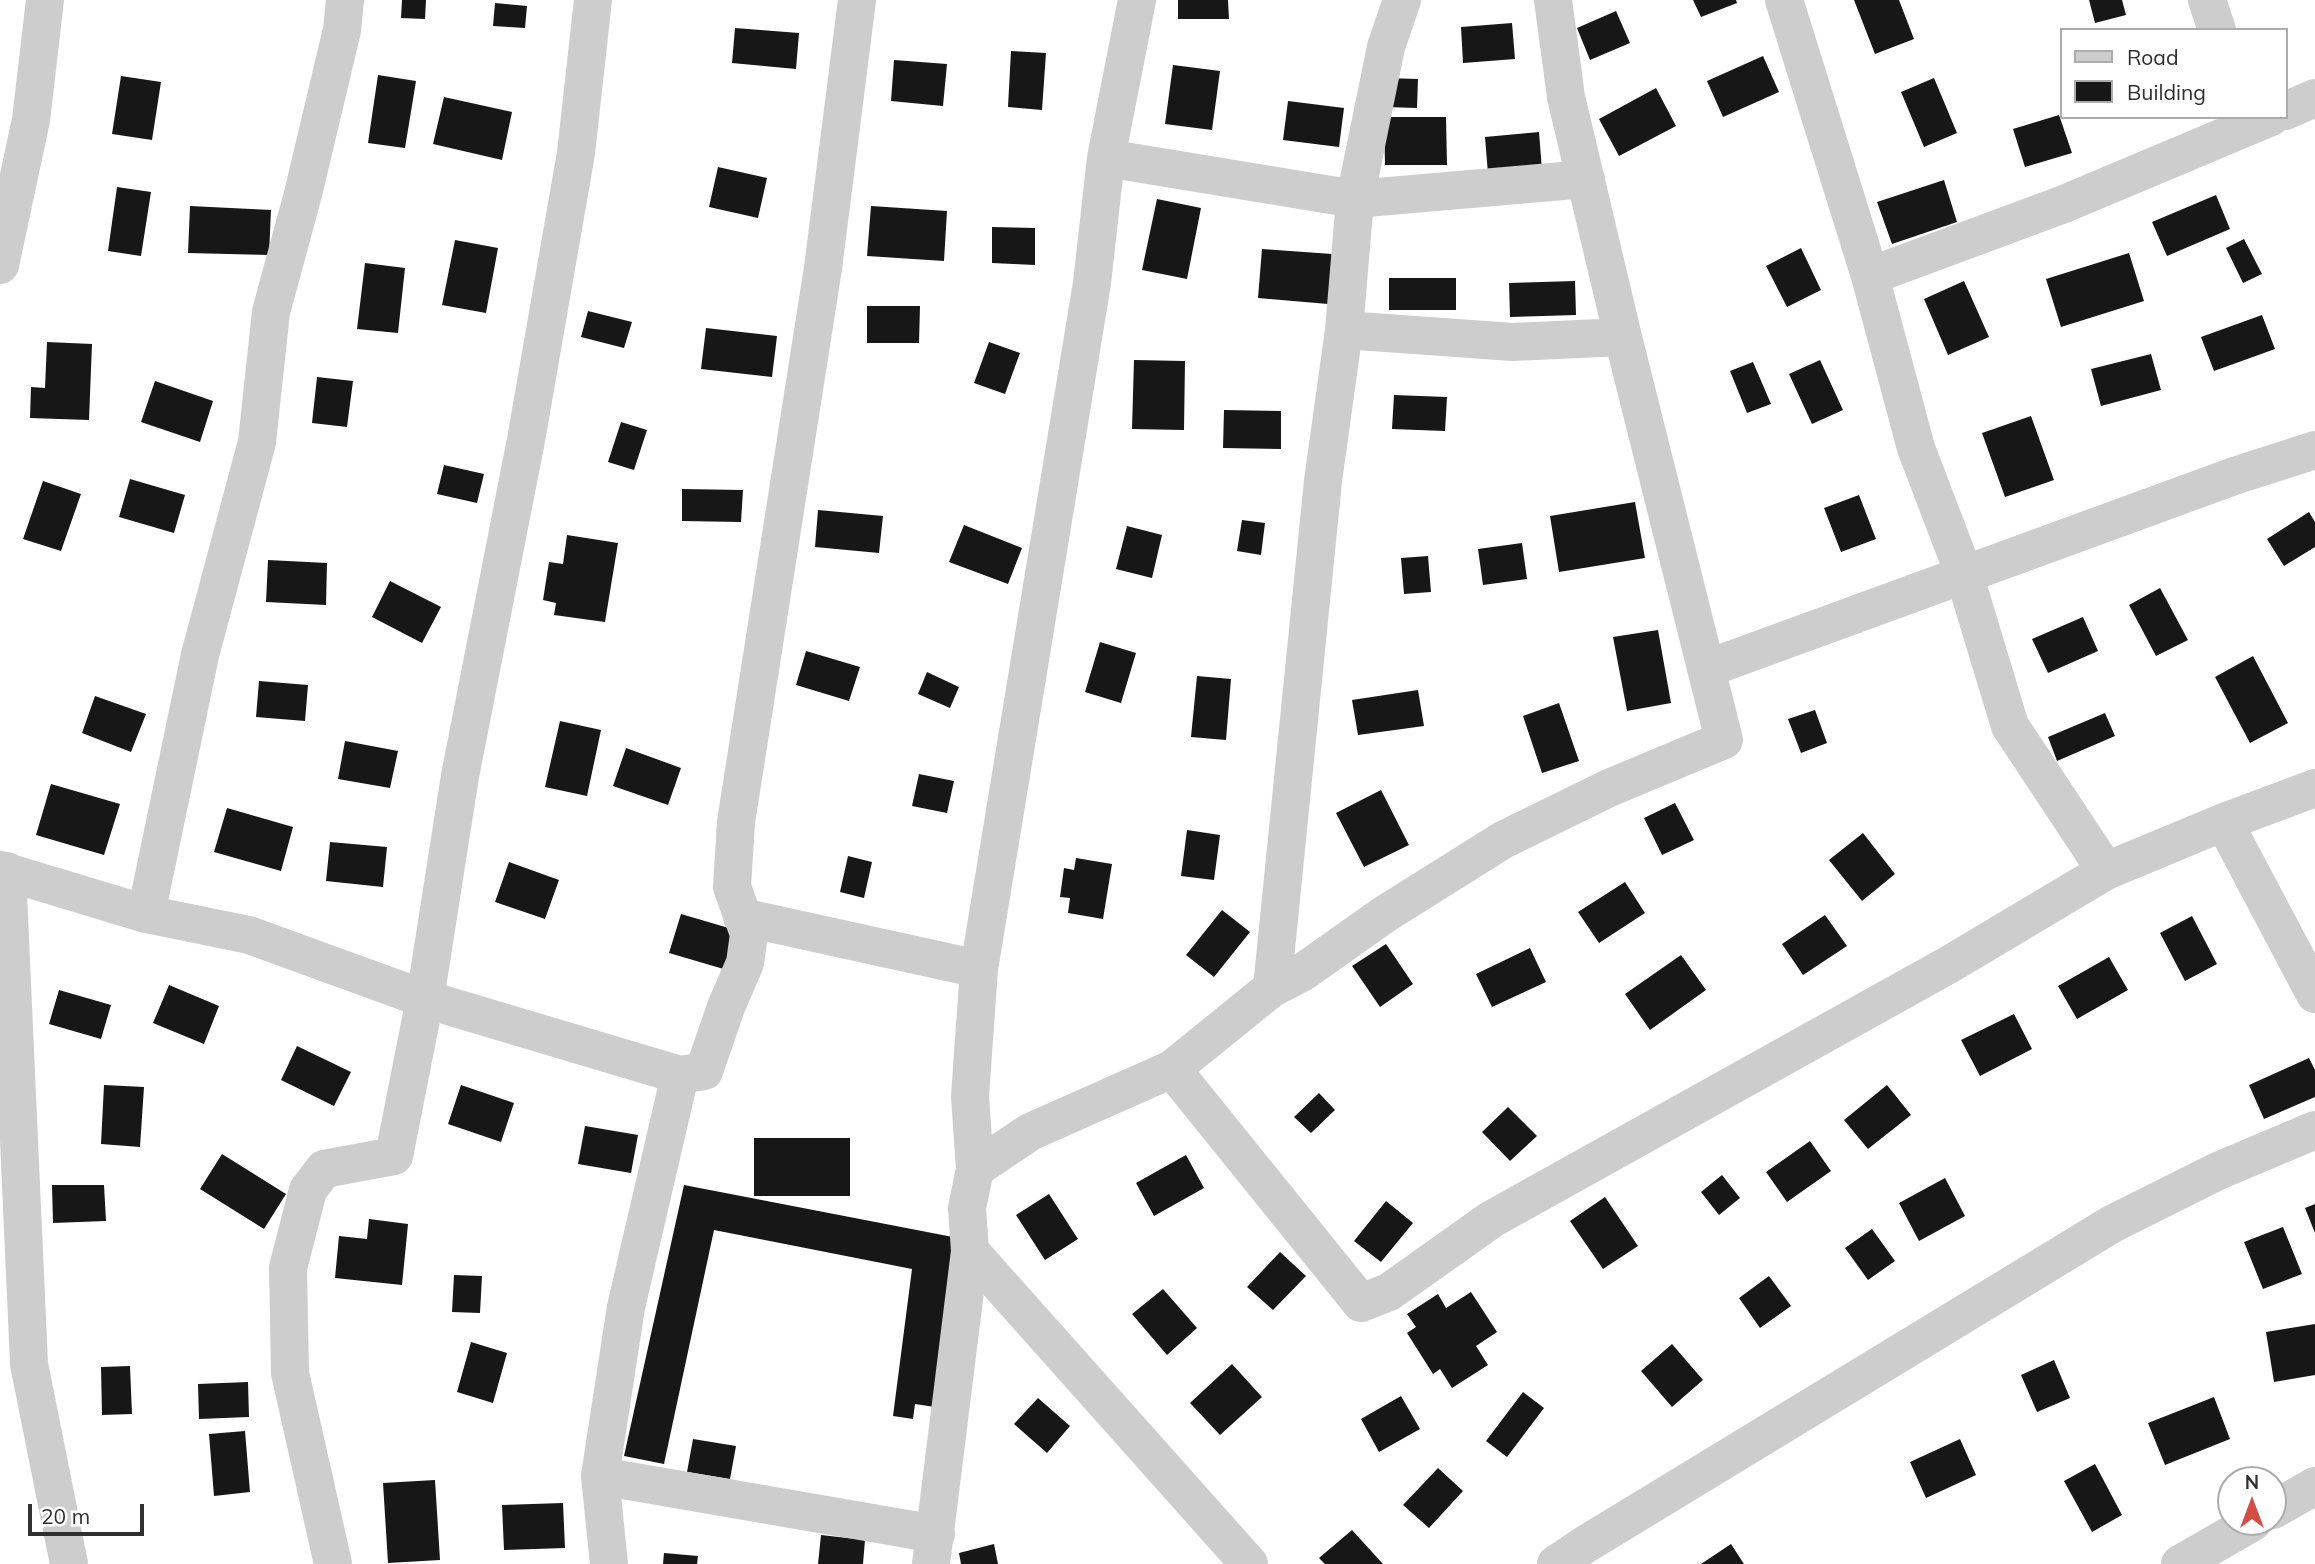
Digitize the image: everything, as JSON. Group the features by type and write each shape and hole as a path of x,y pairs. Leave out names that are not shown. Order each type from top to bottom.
{"street":[{"path":"0,265 31,120 45,0"},
{"path":"146,914 200,655 257,442 271,312 303,194 342,30 345,0"},
{"path":"333,1564 290,1373 288,1268 307,1190 324,1169 394,1156 425,999 460,776 526,440 573,167 593,0"},
{"path":"69,1564 29,1364 3,870 146,914 249,935 425,999 680,1075 704,1071 726,1007 745,963 748,934 732,887 736,822 823,268 857,0"},
{"path":"600,1476 934,1549 970,1251 967,1208 975,1169 970,1096 979,969 1093,283 1106,158 1138,0"},
{"path":"1272,988 1323,481 1344,330 1355,199 1386,47 1402,0"},
{"path":"975,1169 1030,1132 1172,1069 1272,988 1303,972 1385,914 1503,841 1609,788 1724,740 1566,97 1553,0"},
{"path":"1784,0 1870,276 1916,448 1964,574 2010,726 2106,871"},
{"path":"2207,0 2216,28"},
{"path":"2287,110 2315,98"},
{"path":"1870,276 2064,205 2257,120"},
{"path":"1106,158 1355,199 1586,180"},
{"path":"1344,330 1513,342 1623,337"},
{"path":"1706,669 2224,480 2315,450"},
{"path":"1172,1069 1361,1303 1390,1292 1492,1219 1950,964 2106,871 2315,788"},
{"path":"2224,822 2315,994"},
{"path":"742,917 979,969"},
{"path":"609,1564 600,1476 626,1307 680,1075"},
{"path":"1556,1564 2112,1224 2218,1171 2315,1130"},
{"path":"970,1251 1249,1564"},
{"path":"2287,1502 2315,1486"},
{"path":"2180,1564 2229,1536"}],"building":[{"path":"402,0 426,0 425,19 401,18"},
{"path":"1178,0 1228,0 1229,19 1178,19"},
{"path":"1693,0 1736,0 1737,3 1701,17"},
{"path":"1854,0 1899,0 1914,39 1875,54"},
{"path":"2089,0 2122,0 2126,15 2095,23"},
{"path":"495,3 527,6 525,28 493,26"},
{"path":"1616,11 1630,43 1590,60 1577,28"},
{"path":"1512,23 1515,59 1463,63 1461,27"},
{"path":"735,28 799,33 796,69 732,63"},
{"path":"1011,51 1046,53 1042,110 1008,107"},
{"path":"1763,56 1779,92 1723,117 1707,81"},
{"path":"894,60 947,64 943,106 891,101"},
{"path":"1173,65 1220,71 1212,130 1165,124"},
{"path":"378,75 416,81 405,148 368,143"},
{"path":"121,76 161,82 152,140 112,134"},
{"path":"1384,78 1418,79 1417,108 1384,107"},
{"path":"1934,78 1957,133 1924,147 1901,92"},
{"path":"1656,88 1676,126 1619,156 1599,119"},
{"path":"444,97 512,112 502,160 433,144"},
{"path":"1288,101 1344,108 1339,147 1283,140"},
{"path":"2059,115 2072,153 2025,167 2013,129"},
{"path":"1384,117 1446,117 1447,165 1385,165"},
{"path":"1539,132 1542,170 1488,174 1485,137"},
{"path":"718,167 767,178 758,218 709,207"},
{"path":"1944,180 1957,222 1892,244 1877,202"},
{"path":"117,187 151,192 141,256 108,251"},
{"path":"2216,195 2230,229 2167,256 2152,222"},
{"path":"1157,199 1201,208 1187,279 1142,270"},
{"path":"190,206 271,210 269,255 188,253"},
{"path":"871,206 947,211 944,261 867,256"},
{"path":"992,227 1035,228 1035,265 992,263"},
{"path":"2244,239 2262,274 2243,283 2226,248"},
{"path":"455,240 498,248 486,313 442,305"},
{"path":"1801,248 1821,290 1787,307 1766,266"},
{"path":"1262,249 1332,254 1328,304 1258,298"},
{"path":"2129,253 2144,301 2061,327 2046,279"},
{"path":"365,263 405,268 398,333 357,329"},
{"path":"1389,278 1456,278 1456,310 1389,310"},
{"path":"1575,281 1576,315 1510,317 1509,283"},
{"path":"1964,281 1989,337 1948,355 1924,299"},
{"path":"867,306 920,306 919,343 867,343"},
{"path":"588,311 632,322 624,348 581,337"},
{"path":"2262,315 2275,349 2214,371 2201,337"},
{"path":"706,328 777,336 772,377 701,369"},
{"path":"47,342 92,344 89,420 30,418 31,387 45,388"},
{"path":"989,342 1020,353 1005,394 974,383"},
{"path":"2151,354 2161,390 2101,406 2091,369"},
{"path":"1134,360 1185,361 1184,430 1132,429"},
{"path":"1820,360 1843,410 1812,424 1789,374"},
{"path":"1753,362 1771,404 1747,413 1730,371"},
{"path":"317,377 353,381 347,427 312,423"},
{"path":"155,381 213,401 200,442 141,422"},
{"path":"1394,395 1447,397 1445,431 1392,429"},
{"path":"1224,410 1281,411 1281,449 1223,448"},
{"path":"2031,416 2054,480 2005,497 1982,433"},
{"path":"621,422 647,430 634,470 608,462"},
{"path":"444,465 484,474 477,503 437,494"},
{"path":"130,479 185,495 174,533 119,517"},
{"path":"43,481 81,494 61,551 23,539"},
{"path":"682,489 743,490 741,522 682,521"},
{"path":"1859,495 1876,539 1841,552 1824,508"},
{"path":"1635,502 1645,558 1559,572 1550,516"},
{"path":"818,510 883,516 879,553 815,547"},
{"path":"2309,512 2315,522 2315,547 2284,566 2267,539"},
{"path":"1242,520 1265,523 1261,555 1237,551"},
{"path":"964,525 1022,548 1008,584 949,562"},
{"path":"1127,526 1162,535 1152,578 1116,569"},
{"path":"567,535 618,543 605,622 554,615 556,603 543,600 549,562 563,564"},
{"path":"1522,543 1527,579 1483,585 1478,549"},
{"path":"1428,556 1431,592 1404,594 1401,558"},
{"path":"268,560 327,563 326,605 266,602"},
{"path":"390,581 441,607 422,643 372,617"},
{"path":"2160,588 2188,640 2156,656 2129,605"},
{"path":"2083,617 2098,651 2048,673 2032,639"},
{"path":"1658,630 1671,703 1627,711 1613,637"},
{"path":"1100,642 1136,653 1121,703 1085,692"},
{"path":"806,651 860,667 849,701 796,685"},
{"path":"2253,656 2288,723 2250,743 2215,677"},
{"path":"927,672 959,687 950,708 918,694"},
{"path":"1197,676 1231,679 1226,740 1191,737"},
{"path":"259,681 308,685 305,721 256,717"},
{"path":"1418,690 1424,726 1358,735 1352,700"},
{"path":"95,696 146,714 131,752 82,733"},
{"path":"1559,703 1579,761 1542,773 1523,716"},
{"path":"1815,710 1827,743 1801,753 1788,719"},
{"path":"2105,713 2115,736 2057,761 2048,737"},
{"path":"560,721 601,730 587,796 545,787"},
{"path":"345,741 398,751 390,788 338,779"},
{"path":"626,748 681,768 668,805 613,786"},
{"path":"919,774 954,781 947,813 912,806"},
{"path":"51,784 120,804 104,855 36,835"},
{"path":"1381,790 1409,845 1364,867 1336,813"},
{"path":"1675,803 1694,840 1662,855 1644,818"},
{"path":"227,808 293,827 281,871 214,852"},
{"path":"1187,830 1220,835 1214,880 1181,876"},
{"path":"1863,833 1895,874 1862,901 1829,860"},
{"path":"330,842 387,847 383,887 326,881"},
{"path":"848,856 872,862 864,898 840,892"},
{"path":"1076,858 1112,864 1103,919 1068,913 1070,898 1060,897 1064,868 1074,870"},
{"path":"509,862 559,880 545,919 495,902"},
{"path":"1625,882 1645,913 1599,943 1578,912"},
{"path":"1222,910 1250,932 1214,977 1186,955"},
{"path":"681,914 739,931 727,970 669,953"},
{"path":"1825,915 1847,946 1803,975 1782,944"},
{"path":"2192,916 2217,964 2185,981 2160,933"},
{"path":"1386,944 1413,984 1380,1007 1352,966"},
{"path":"1530,948 1546,982 1492,1007 1476,974"},
{"path":"1681,955 1706,990 1650,1030 1625,994"},
{"path":"2109,957 2128,990 2077,1019 2058,986"},
{"path":"169,985 219,1006 204,1044 153,1023"},
{"path":"59,990 111,1005 101,1039 49,1024"},
{"path":"2014,1014 2032,1049 1980,1076 1961,1040"},
{"path":"297,1046 351,1072 334,1106 281,1080"},
{"path":"2309,1058 2315,1070 2315,1097 2264,1119 2249,1085"},
{"path":"104,1085 144,1087 140,1147 101,1144"},
{"path":"461,1085 514,1103 501,1142 448,1124"},
{"path":"1887,1085 1911,1115 1868,1149 1844,1120"},
{"path":"1319,1093 1335,1110 1311,1133 1294,1117"},
{"path":"1508,1107 1537,1136 1510,1161 1482,1132"},
{"path":"585,1126 638,1135 631,1173 578,1164"},
{"path":"754,1138 850,1138 850,1196 754,1196"},
{"path":"1810,1141 1831,1171 1787,1202 1766,1172"},
{"path":"222,1154 286,1194 264,1229 200,1189"},
{"path":"1186,1155 1204,1188 1154,1216 1136,1183"},
{"path":"1722,1175 1740,1198 1719,1215 1701,1192"},
{"path":"1945,1178 1965,1216 1919,1241 1899,1203"},
{"path":"52,1185 104,1185 106,1221 53,1223"},
{"path":"684,1185 958,1238 935,1407 915,1404 913,1419 893,1416 912,1269 714,1230 664,1464 624,1456"},
{"path":"1049,1194 1078,1239 1045,1260 1016,1215"},
{"path":"1605,1197 1638,1246 1603,1269 1570,1221"},
{"path":"1386,1201 1413,1223 1381,1262 1354,1241"},
{"path":"2315,1204 2315,1233 2305,1208"},
{"path":"369,1219 408,1224 402,1285 335,1278 339,1236 367,1239"},
{"path":"2283,1227 2302,1274 2263,1289 2244,1242"},
{"path":"1872,1229 1895,1261 1868,1280 1845,1248"},
{"path":"1280,1252 1306,1276 1273,1310 1247,1287"},
{"path":"454,1275 482,1276 480,1313 452,1312"},
{"path":"1769,1276 1791,1306 1760,1328 1739,1298"},
{"path":"1163,1289 1197,1328 1167,1355 1132,1314"},
{"path":"1471,1292 1497,1332 1476,1346 1488,1365 1452,1388 1440,1369 1433,1374 1407,1333 1416,1327 1407,1314 1438,1294 1446,1308"},
{"path":"2315,1324 2315,1375 2274,1382 2266,1332"},
{"path":"471,1342 507,1353 493,1403 457,1392"},
{"path":"1672,1344 1703,1380 1672,1407 1641,1371"},
{"path":"2054,1360 2070,1398 2037,1412 2021,1375"},
{"path":"1232,1364 1262,1397 1220,1435 1190,1403"},
{"path":"130,1366 132,1414 102,1415 101,1367"},
{"path":"248,1382 249,1417 199,1419 198,1384"},
{"path":"1523,1392 1544,1408 1507,1457 1486,1441"},
{"path":"1401,1396 1420,1429 1379,1452 1361,1419"},
{"path":"2214,1397 2230,1439 2165,1465 2148,1423"},
{"path":"1038,1398 1070,1426 1047,1453 1014,1424"},
{"path":"245,1431 250,1492 214,1496 209,1434"},
{"path":"693,1439 736,1446 730,1479 687,1472"},
{"path":"1960,1439 1976,1475 1926,1498 1910,1462"},
{"path":"2095,1464 2122,1515 2092,1532 2064,1481"},
{"path":"1438,1468 1463,1491 1429,1528 1403,1505"},
{"path":"435,1480 440,1560 388,1563 383,1483"},
{"path":"563,1503 565,1548 504,1550 502,1505"},
{"path":"1352,1530 1383,1564 1325,1564 1319,1558"},
{"path":"821,1535 865,1540 863,1564 818,1564"},
{"path":"994,1544 998,1564 961,1564 959,1553"},
{"path":"1731,1544 1744,1564 1701,1564"},
{"path":"664,1553 698,1556 697,1564 663,1564"}]}
